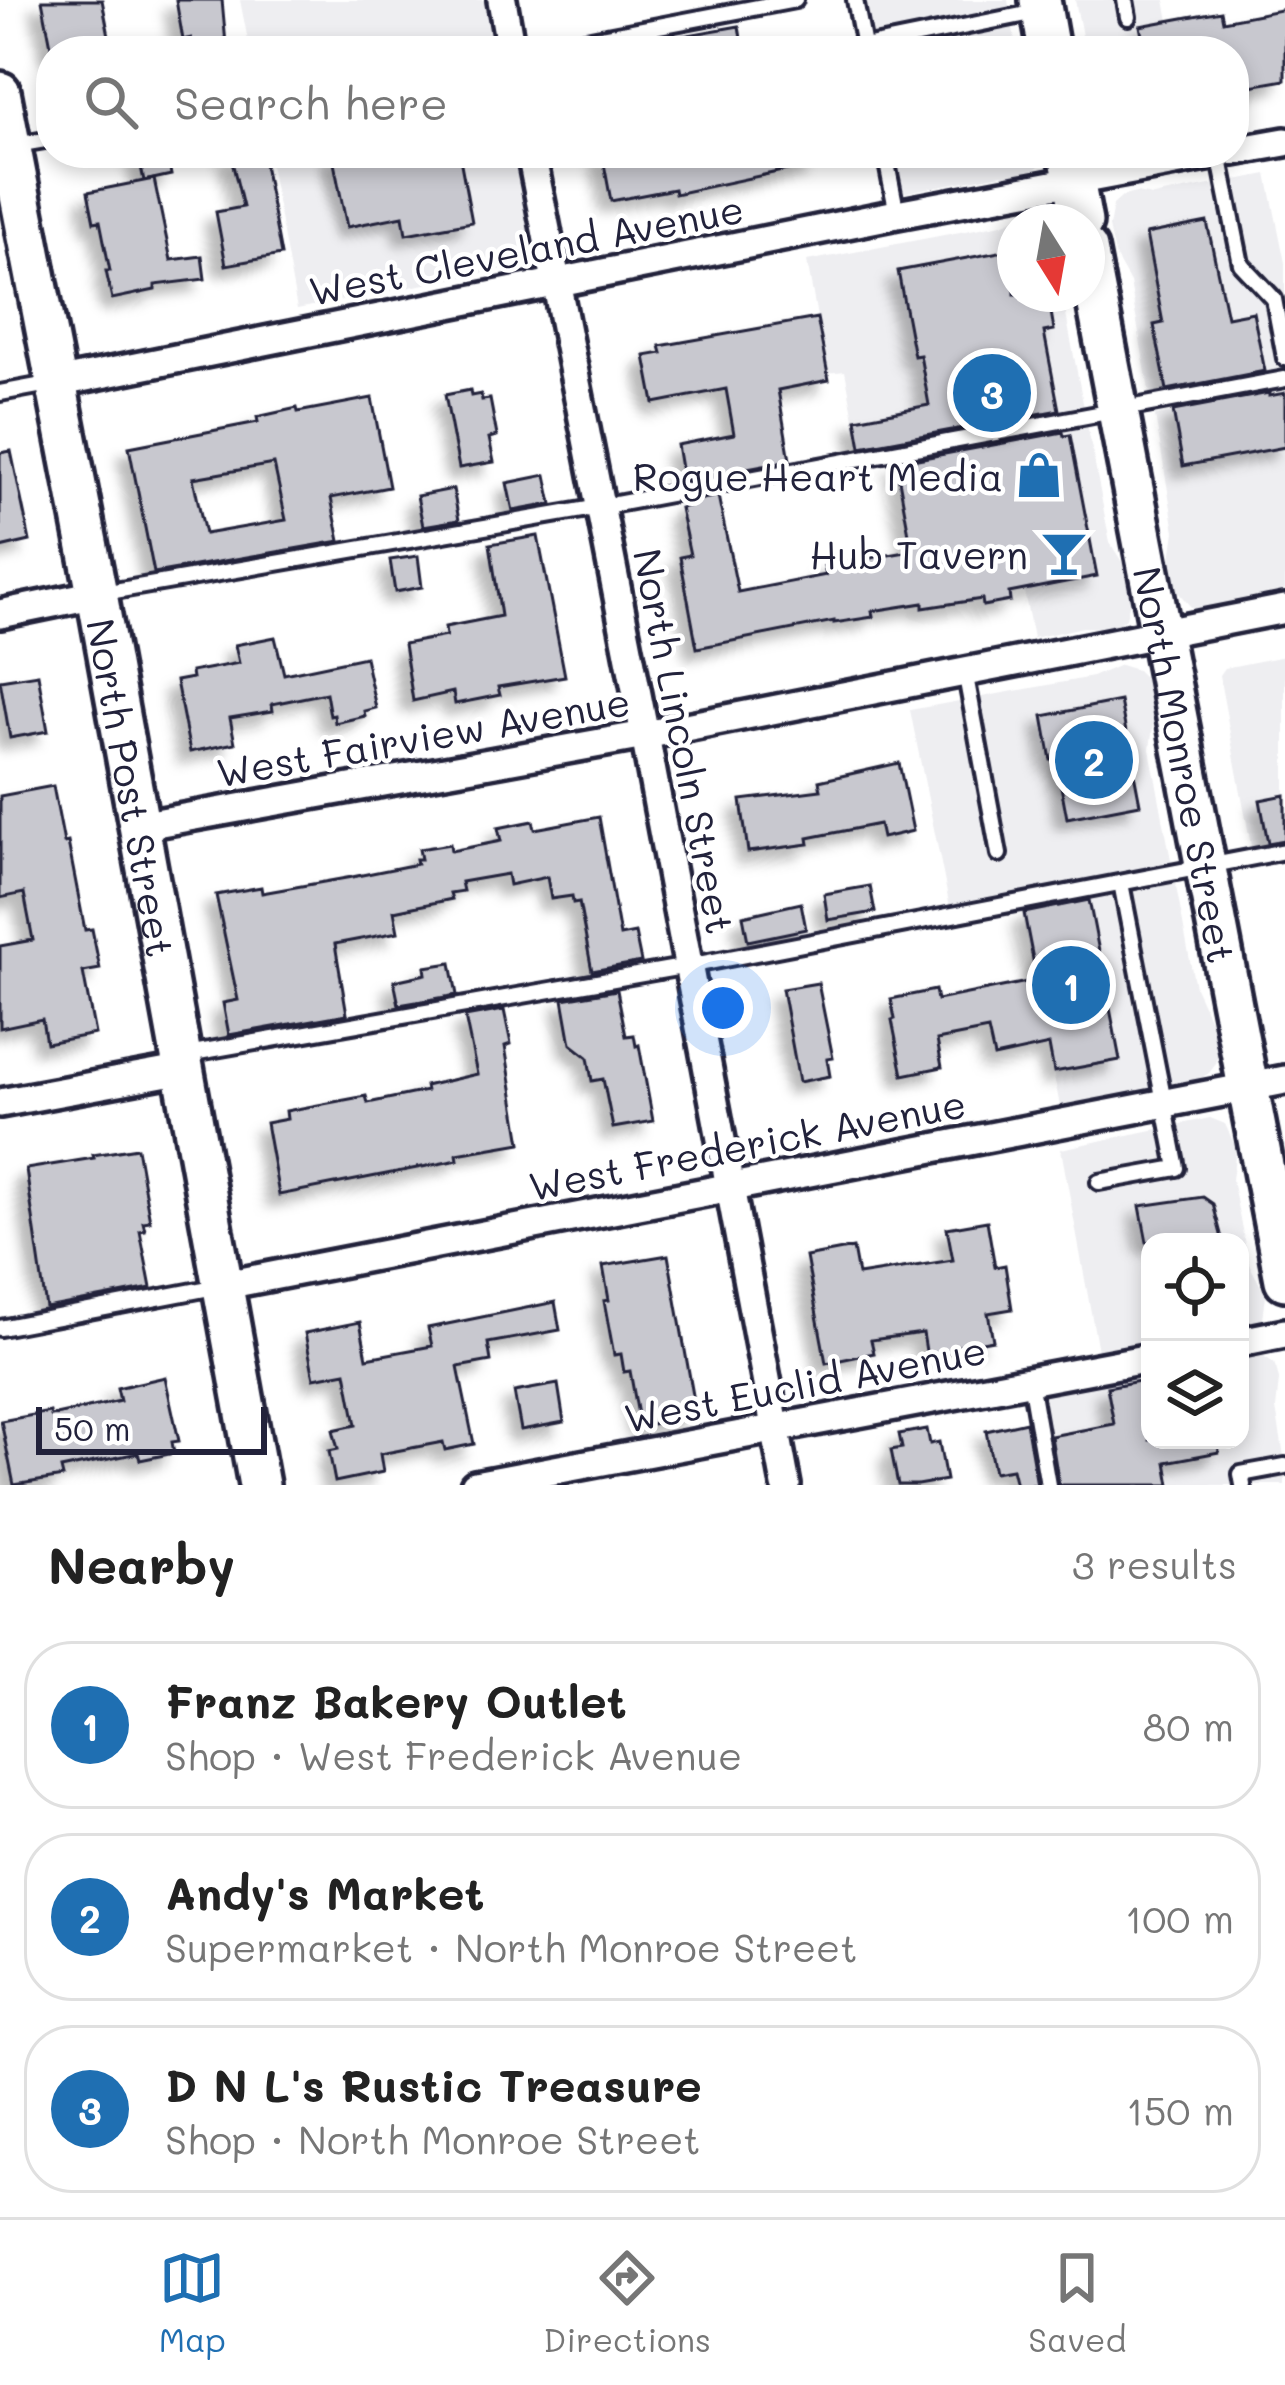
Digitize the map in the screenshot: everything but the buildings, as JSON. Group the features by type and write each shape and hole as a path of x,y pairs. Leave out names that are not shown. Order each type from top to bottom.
{"street":[{"path":"502,0 509,36"},
{"path":"1041,6 1046,36"},
{"name":"North Post Street","path":"0,92 8,160 97,594 259,1485"},
{"path":"1249,148 1285,142"},
{"name":"North Lincoln Street","path":"534,168 786,1485"},
{"name":"West Cleveland Avenue","path":"56,383 897,214 1067,168"},
{"path":"1071,168 1078,204"},
{"name":"North Monroe Street","path":"1099,312 1204,867 1266,1084 1266,1155 1285,1280"},
{"path":"0,614 97,594"},
{"name":"West Fairview Avenue","path":"139,826 645,735 1285,609"},
{"path":"0,1103 183,1062"},
{"name":"West Frederick Avenue","path":"225,1285 1266,1084"},
{"path":"1245,1341 1285,1333"},
{"name":"West Euclid Avenue","path":"475,1485 1141,1360"}],"lane":[{"path":"607,36 795,0"},
{"path":"855,0 862,36"},
{"path":"1125,0 1128,17"},
{"path":"918,36 1041,6"},
{"path":"8,160 36,146"},
{"path":"888,168 897,214"},
{"path":"1224,168 1240,265 1274,298 1285,358"},
{"path":"97,594 599,507 1285,379"},
{"path":"0,393 56,383"},
{"path":"965,671 999,854"},
{"path":"183,1062 1285,851"},
{"path":"1100,1181 1177,1168 1121,883"},
{"path":"0,1328 225,1285"},
{"path":"1030,1381 1048,1485"},
{"path":"1243,1485 1241,1474 1285,1466"}],"shaded area":[{"path":"240,0 485,0 492,36 247,36"},
{"path":"844,0 1008,0 1014,36 851,36"},
{"path":"1075,0 1165,0 1172,36 1082,36"},
{"path":"271,168 518,168 532,242 529,257 518,266 297,309"},
{"path":"877,168 1036,168 1014,177 1002,174 882,197"},
{"path":"1267,174 1285,263 1285,371 1150,396 1130,283 1116,258 1109,227 1113,205 1136,193 1153,196"},
{"path":"997,225 997,312 1065,312 1110,543 1124,565 1131,597 1126,618 1107,628 1083,627 1033,638 995,441 863,465 845,371 827,373 807,261"},
{"path":"1285,391 1285,590 1215,608 1191,607 1177,591 1171,560 1175,531 1155,416"},
{"path":"1285,656 1285,845 1252,851 1219,675 1224,668"},
{"path":"1120,665 1137,670 1149,688 1150,749 1195,987 1210,1020 1218,1055 1209,1073 1193,1083 1060,1106 1020,907 952,918 910,710 1092,677"},
{"path":"1210,1118 1225,1124 1236,1148 1232,1180 1243,1233 1141,1233 1141,1348 1099,1356 1061,1149"},
{"path":"1249,1264 1266,1296 1263,1318 1249,1326"},
{"path":"1249,1355 1262,1355 1274,1363 1279,1380 1276,1409 1285,1485 1057,1485 1039,1393 1141,1374 1141,1449 1249,1449"}],"place":[{"name":"D N L's Rustic Treasure","path":"992,393"},
{"name":"Rogue Heart Media","path":"1039,475"},
{"name":"Hub Tavern","path":"1064,553"},
{"name":"Andy's Market","path":"1094,760"},
{"name":"Franz Bakery Outlet","path":"1071,985"}]}
